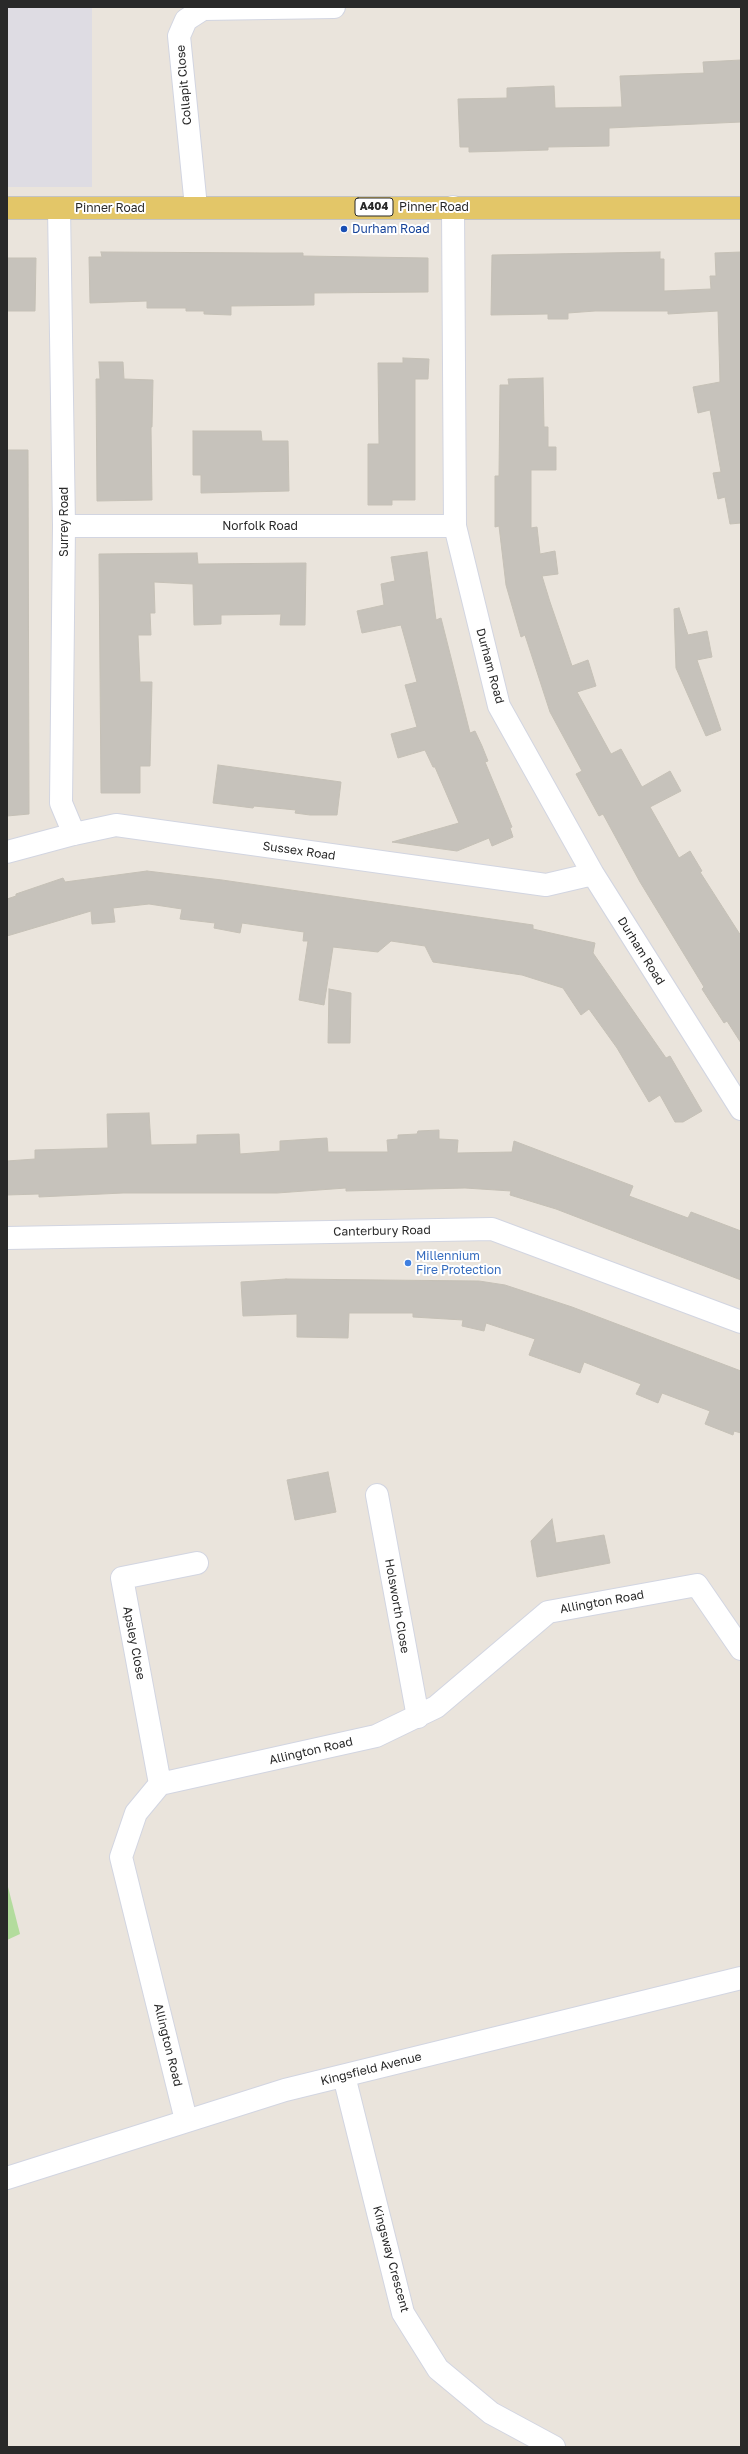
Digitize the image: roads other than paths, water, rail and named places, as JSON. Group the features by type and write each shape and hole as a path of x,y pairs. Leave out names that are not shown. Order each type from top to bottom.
{"main road":[{"name":"Pinner Road","path":"7,208 741,208"}],"street":[{"name":"Collapit Close","path":"196,207 179,36 186,20 203,9 334,7"},
{"name":"Durham Road","path":"453,207 455,526 499,706 593,874 741,1109"},
{"name":"Surrey Road","path":"59,208 64,526 61,803 74,834"},
{"name":"Norfolk Road","path":"64,526 455,526"},
{"name":"Sussex Road","path":"7,852 74,834 116,825 546,885 593,874"},
{"name":"Canterbury Road","path":"7,1238 492,1229 741,1322"},
{"name":"Holsworth Close","path":"377,1496 418,1717"},
{"name":"Apsley Close","path":"160,1784 122,1578 197,1563"},
{"name":"Allington Road","path":"186,2120 122,1857 136,1813 160,1784 376,1736 436,1707 548,1612 697,1585 741,1649"},
{"name":"Kingsfield Avenue","path":"7,2178 186,2120 285,2090 741,1978"},
{"name":"Kingsway Crescent","path":"344,2076 403,2313 438,2369 491,2413 554,2447"}],"place":[{"name":"Durham Road","path":"344,229"},
{"name":"Millennium Fire Protection","path":"408,1263"}]}
